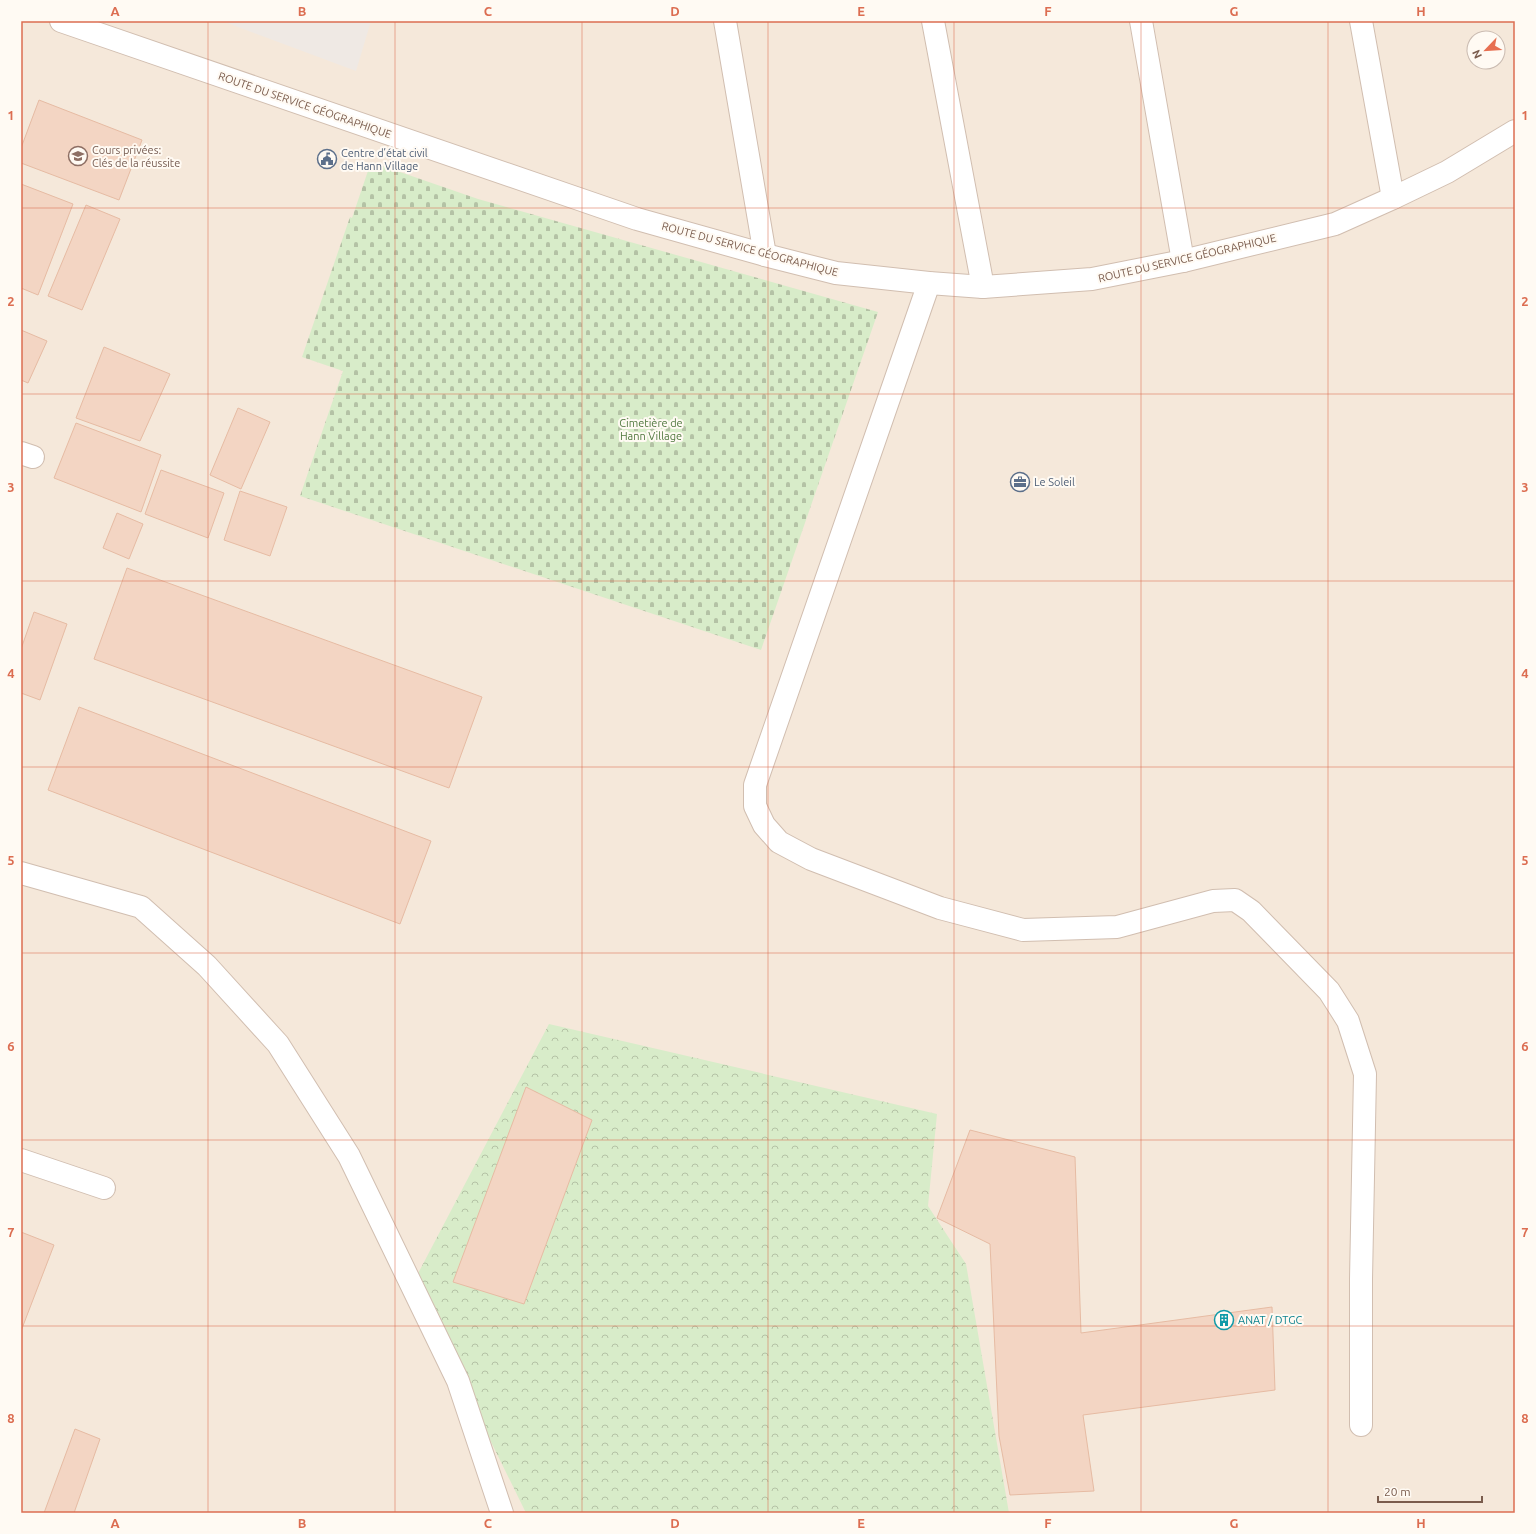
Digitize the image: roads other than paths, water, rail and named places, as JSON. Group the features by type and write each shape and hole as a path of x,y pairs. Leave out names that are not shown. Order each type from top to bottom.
{"street":[{"name":"ROUTE DU SERVICE GÉOGRAPHIQUE","path":"60,21 637,219 765,255 836,273 929,284 982,287 1092,279 1183,261 1335,224 1447,172 1511,139"},
{"path":"725,21 765,255"},
{"path":"933,21 982,287"},
{"path":"1141,21 1183,261"},
{"path":"1362,21 1393,198"},
{"path":"929,284 755,785 755,806 764,825 779,842 811,859 940,908 1023,930 1117,927 1213,901 1236,900 1251,911 1329,992 1348,1021 1366,1074 1361,1279 1361,1425"},
{"path":"21,873 141,907 207,966 278,1044 349,1156 458,1381 502,1513"},
{"path":"21,1160 104,1188"}],"place":[{"name":"Cours privées: Clés de la réussite","path":"78,156"},
{"name":"Centre d’état civil de Hann Village","path":"327,159"},
{"name":"Le Soleil","path":"1020,482"},
{"name":"ANAT / DTGC","path":"1224,1320"}],"park label":[{"name":"Cimetière de Hann Village","path":"651,429"}]}
